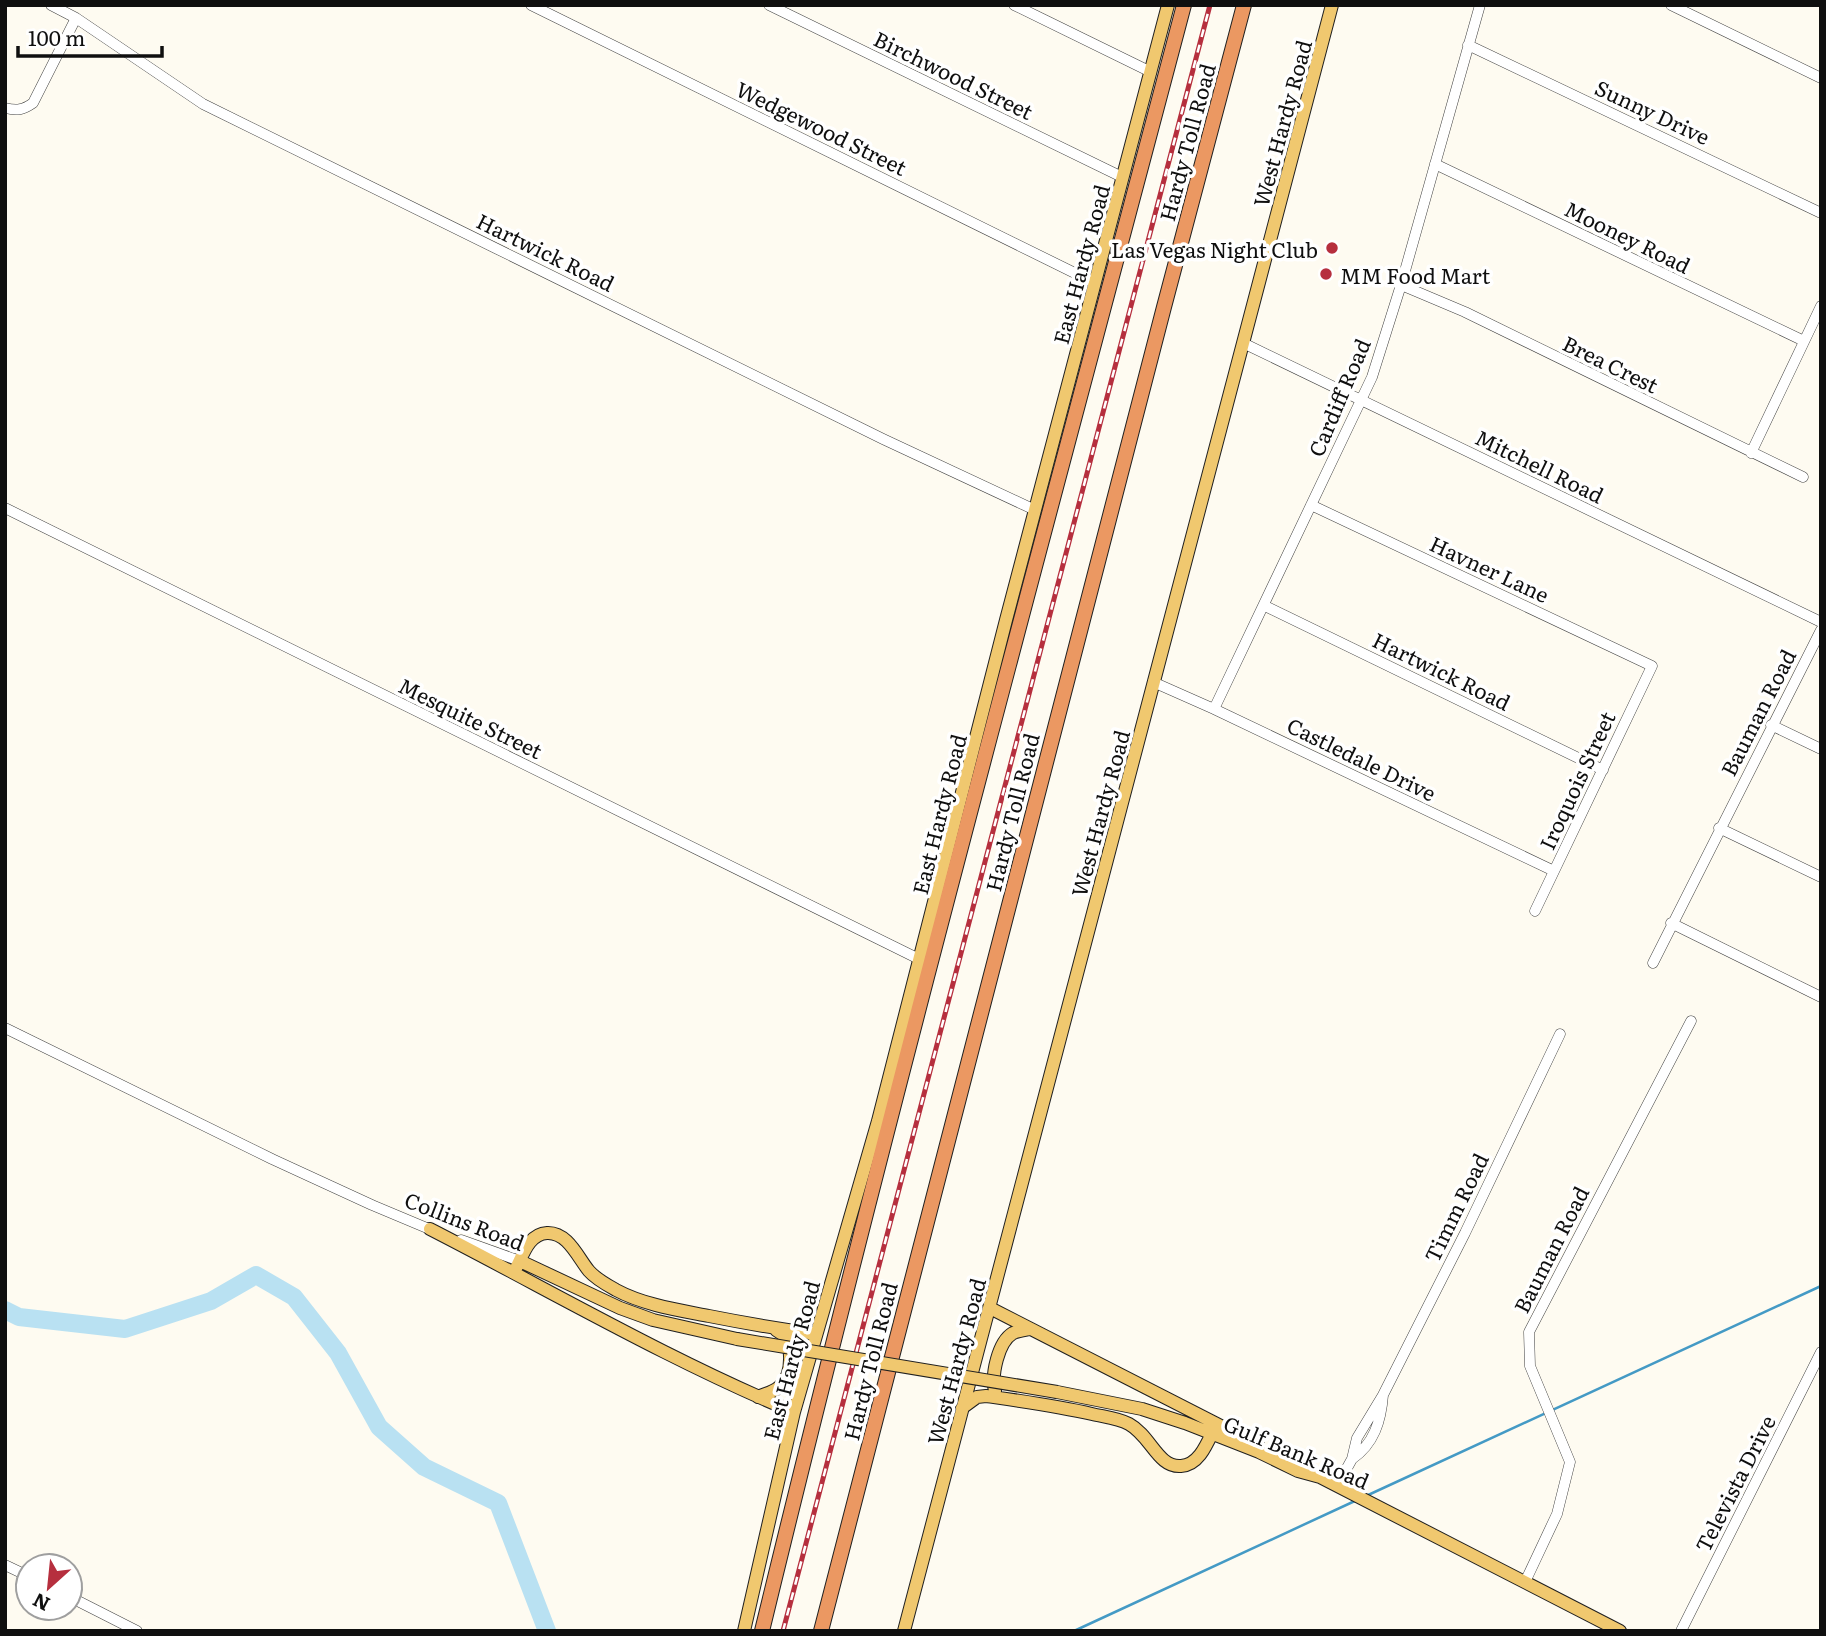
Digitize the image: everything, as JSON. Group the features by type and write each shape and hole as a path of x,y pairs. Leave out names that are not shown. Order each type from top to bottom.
{"highway":[{"name":"Hardy Toll Road","path":"762,1631 833,1340 935,943 1184,5"},
{"name":"Hardy Toll Road","path":"821,1631 1244,5"}],"main road":[{"name":"East Hardy Road","path":"744,1631 794,1412 878,1121 921,960 1035,510 1168,5"},
{"name":"West Hardy Road","path":"904,1631 1332,5"},
{"path":"430,1229 517,1267 758,1397 794,1412"},
{"path":"517,1267 528,1244 537,1236 548,1233 561,1237 579,1255 588,1270 616,1290 675,1310 816,1334"},
{"name":"Collins Road","path":"517,1267 653,1320 737,1339 935,1372"},
{"path":"962,1408 977,1397 1003,1398 1122,1421 1142,1433 1163,1461 1179,1466 1194,1461 1204,1450 1214,1429 990,1308"},
{"path":"758,1397 779,1388 788,1376 791,1354 788,1338 772,1328"},
{"path":"1003,1398 995,1392 993,1383 1001,1346 1013,1334 1030,1329"},
{"name":"Gulf Bank Road","path":"935,1372 1142,1409 1214,1429 1320,1477 1620,1631"}],"street":[{"name":"Hartwick Road","path":"51,5 76,18 203,104 883,439 1035,510"},
{"name":"Birchwood Street","path":"769,5 1122,177"},
{"path":"1014,5 1151,72"},
{"name":"Cardiff Road","path":"1214,709 1372,377 1401,285 1480,5"},
{"path":"1671,5 1821,78"},
{"name":"Wedgewood Street","path":"533,6 1095,283"},
{"path":"5,108 15,111 33,103 76,18"},
{"name":"Sunny Drive","path":"1468,45 1821,213"},
{"name":"Mooney Road","path":"1435,164 1804,341"},
{"name":"Brea Crest","path":"1401,285 1465,312 1802,477"},
{"path":"1751,453 1821,306"},
{"name":"Mitchell Road","path":"1243,342 1821,622"},
{"name":"Havner Lane","path":"1311,505 1651,666"},
{"name":"Mesquite Street","path":"5,508 921,960"},
{"name":"Hartwick Road","path":"1265,606 1603,770"},
{"name":"Bauman Road","path":"1653,963 1821,630"},
{"name":"Iroquois Street","path":"1535,911 1651,666"},
{"name":"Castledale Drive","path":"1153,682 1554,871"},
{"path":"1771,725 1821,749"},
{"path":"1719,828 1821,877"},
{"path":"1671,923 1821,997"},
{"name":"Bauman Road","path":"1525,1582 1557,1514 1570,1462 1530,1366 1529,1332 1691,1021"},
{"name":"Collins Road","path":"5,1028 272,1159 430,1229"},
{"name":"Timm Road","path":"1341,1488 1352,1459 1368,1445 1377,1427 1382,1412 1383,1395 1465,1233 1560,1034"},
{"name":"Televista Drive","path":"1682,1631 1821,1352"},
{"path":"84,1604 137,1631"}],"waterway":[{"path":"5,1310 19,1317 125,1329 211,1301 256,1275 294,1297 338,1353 379,1427 424,1467 498,1503 547,1631"},
{"path":"1366,1496 1821,1286"},
{"path":"1074,1631 1357,1500"}],"railway":[{"path":"783,1631 1210,5"}],"place":[{"name":"Las Vegas Night Club","path":"1332,248"},
{"name":"MM Food Mart","path":"1326,274"}]}
